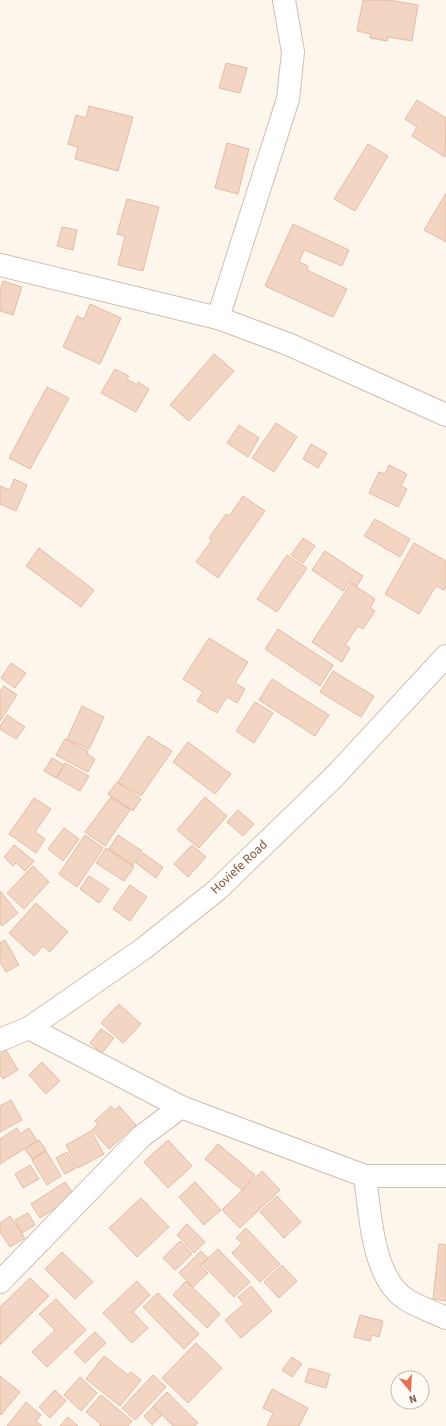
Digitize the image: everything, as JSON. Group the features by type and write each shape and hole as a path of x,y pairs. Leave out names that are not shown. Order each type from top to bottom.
{"street":[{"path":"218,318 288,99 293,52 284,0"},
{"path":"0,265 218,318 288,344 446,415"},
{"name":"Hoviefe Road","path":"0,1040 29,1028 142,949 217,890 332,778 446,656"},
{"path":"29,1028 181,1107 365,1176 446,1176"},
{"path":"0,1282 142,1136 181,1107"},
{"path":"365,1176 376,1254 392,1284 406,1300 446,1318"}],"building":[{"path":"363,0 389,0 418,5 412,41 388,37 387,41 370,38 371,34 357,31"},
{"path":"226,63 247,68 240,93 219,88"},
{"path":"417,100 446,118 445,157 412,136 417,127 405,119"},
{"path":"89,106 133,117 118,171 75,159 78,147 68,144 76,115 86,118"},
{"path":"227,143 249,149 238,194 215,188"},
{"path":"368,144 388,156 355,211 334,199"},
{"path":"446,193 446,242 424,230"},
{"path":"127,199 159,207 143,271 118,265 125,236 117,234"},
{"path":"293,224 349,250 342,266 304,250 299,262 308,266 307,270 347,289 333,317 265,286"},
{"path":"62,227 77,230 73,250 57,246"},
{"path":"3,281 22,287 13,315 0,311 0,291"},
{"path":"90,304 121,318 100,364 63,347 77,316 84,319"},
{"path":"214,354 234,371 189,421 170,405"},
{"path":"115,369 129,376 127,379 137,385 138,382 149,389 136,412 101,393"},
{"path":"47,387 69,398 30,469 9,458"},
{"path":"276,423 297,437 274,472 252,458"},
{"path":"239,425 259,438 248,457 227,443"},
{"path":"311,444 327,453 318,468 303,459"},
{"path":"389,465 407,474 401,486 407,489 398,507 369,493 379,472 385,474"},
{"path":"14,479 27,485 16,511 0,504 0,486 10,490"},
{"path":"243,496 265,511 218,578 196,562 212,540 209,538 226,514 229,516"},
{"path":"375,519 410,539 400,557 364,536"},
{"path":"303,538 315,546 303,563 291,555"},
{"path":"414,543 446,561 446,587 444,590 436,586 419,614 385,594"},
{"path":"39,548 94,590 81,607 26,566"},
{"path":"325,551 363,576 357,586 350,581 343,591 312,570"},
{"path":"287,555 307,568 277,612 257,599"},
{"path":"351,583 375,599 370,608 375,611 363,629 358,626 345,645 350,648 342,662 312,642"},
{"path":"278,629 333,665 320,686 265,649"},
{"path":"209,638 248,662 235,683 245,689 237,703 227,697 217,713 197,701 203,692 183,679"},
{"path":"11,663 26,673 15,688 1,678"},
{"path":"333,671 374,696 361,717 320,692"},
{"path":"272,679 329,715 315,736 259,700"},
{"path":"4,686 17,695 0,721 0,691"},
{"path":"255,702 273,713 254,743 236,731"},
{"path":"82,706 104,717 89,749 67,739"},
{"path":"7,715 25,727 16,739 0,729 0,726"},
{"path":"148,736 172,751 141,796 118,782"},
{"path":"65,739 88,751 87,754 95,759 88,772 56,755"},
{"path":"188,742 231,774 215,794 173,762"},
{"path":"52,758 64,765 56,778 44,771"},
{"path":"65,763 89,776 80,791 57,778"},
{"path":"117,782 141,799 133,811 108,794"},
{"path":"111,797 130,810 105,846 85,832"},
{"path":"205,797 227,816 199,848 177,830"},
{"path":"34,798 51,809 35,832 45,839 36,853 9,834"},
{"path":"238,810 254,824 243,836 227,822"},
{"path":"64,828 79,839 63,861 48,849"},
{"path":"85,835 103,848 77,887 59,874"},
{"path":"118,835 142,851 133,865 109,849"},
{"path":"14,845 34,861 25,871 16,863 13,866 4,857"},
{"path":"192,845 206,857 188,877 174,864"},
{"path":"106,848 134,867 124,881 96,863"},
{"path":"143,853 163,867 156,878 136,863"},
{"path":"33,866 49,882 24,909 7,893"},
{"path":"89,876 109,889 99,903 80,889"},
{"path":"130,885 147,897 130,921 113,909"},
{"path":"0,891 18,913 2,926 0,924"},
{"path":"36,903 68,932 50,952 43,946 34,956 9,933"},
{"path":"5,940 19,965 6,972 0,962 0,943"},
{"path":"119,1004 141,1024 123,1043 101,1023"},
{"path":"101,1029 114,1038 102,1053 90,1043"},
{"path":"6,1050 18,1070 3,1079 0,1074 0,1054"},
{"path":"42,1062 60,1081 46,1094 29,1075"},
{"path":"11,1100 22,1120 0,1132 0,1106"},
{"path":"111,1106 115,1110 119,1106 136,1125 109,1149 92,1130 98,1124 95,1121"},
{"path":"17,1128 20,1134 29,1128 37,1141 0,1164 0,1139"},
{"path":"91,1131 104,1154 78,1168 66,1145"},
{"path":"39,1140 46,1150 32,1159 25,1149"},
{"path":"168,1140 192,1166 168,1188 144,1162"},
{"path":"218,1144 255,1175 242,1190 205,1159"},
{"path":"46,1151 61,1176 47,1185 32,1160"},
{"path":"67,1152 76,1168 65,1174 56,1158"},
{"path":"30,1165 39,1179 23,1188 15,1174"},
{"path":"262,1171 280,1190 240,1228 222,1210"},
{"path":"65,1182 75,1196 40,1218 31,1204"},
{"path":"195,1182 221,1210 204,1225 179,1197"},
{"path":"277,1196 301,1222 284,1238 260,1212"},
{"path":"141,1198 169,1227 137,1257 109,1228"},
{"path":"28,1213 35,1225 22,1233 15,1220"},
{"path":"10,1216 25,1238 10,1247 0,1232 0,1223"},
{"path":"187,1224 205,1242 194,1253 177,1235"},
{"path":"246,1228 280,1264 260,1282 232,1253 242,1243 236,1238"},
{"path":"180,1241 192,1254 175,1270 163,1258"},
{"path":"439,1244 446,1245 446,1301 433,1299"},
{"path":"218,1249 250,1282 234,1297 202,1264"},
{"path":"201,1251 208,1258 200,1265 208,1273 193,1287 179,1273"},
{"path":"62,1252 93,1282 75,1299 45,1269"},
{"path":"282,1265 297,1281 279,1298 264,1282"},
{"path":"30,1278 49,1296 0,1345 0,1307"},
{"path":"137,1281 150,1295 133,1312 148,1328 132,1343 103,1313"},
{"path":"186,1281 220,1314 207,1328 173,1295"},
{"path":"251,1286 272,1311 241,1338 225,1320 244,1304 238,1297"},
{"path":"158,1293 199,1334 184,1349 143,1307"},
{"path":"56,1299 86,1330 47,1367 32,1352 55,1330 39,1314"},
{"path":"360,1315 383,1321 379,1337 372,1335 370,1341 354,1337"},
{"path":"95,1332 106,1343 85,1363 74,1352"},
{"path":"196,1343 222,1368 188,1403 162,1378"},
{"path":"104,1356 128,1375 131,1372 141,1380 120,1406 86,1379"},
{"path":"292,1357 302,1364 292,1377 282,1370"},
{"path":"309,1368 330,1374 326,1388 305,1382"},
{"path":"153,1375 166,1387 135,1420 122,1408"},
{"path":"0,1376 20,1392 1,1415 0,1414"},
{"path":"80,1377 97,1393 81,1411 64,1395"},
{"path":"272,1389 308,1408 299,1426 267,1426 273,1413 263,1408"},
{"path":"55,1390 66,1401 50,1418 39,1407"},
{"path":"167,1392 198,1423 194,1426 173,1426 153,1406"},
{"path":"101,1395 132,1421 128,1426 99,1426 101,1424 86,1412"},
{"path":"26,1402 41,1415 36,1421 42,1426 7,1426"},
{"path":"153,1407 162,1415 152,1425 144,1416"},
{"path":"68,1417 78,1426 60,1426"}]}
